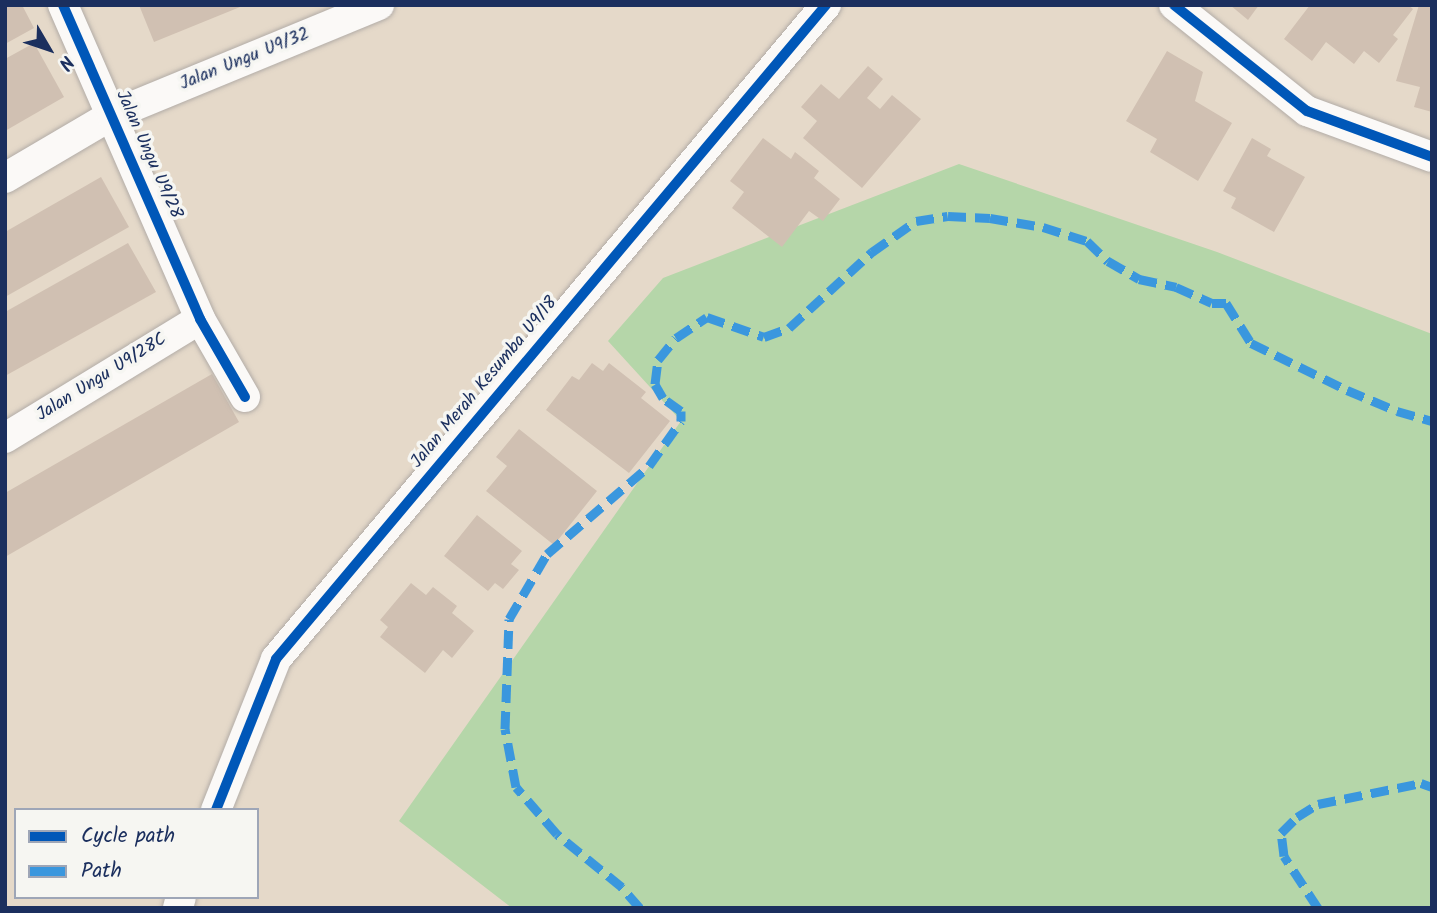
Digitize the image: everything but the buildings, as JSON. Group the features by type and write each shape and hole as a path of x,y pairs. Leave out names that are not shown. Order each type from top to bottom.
{"street":[{"name":"Jalan Ungu U9/28","path":"63,5 200,318 245,397"},
{"name":"Jalan Ungu U9/32","path":"5,178 112,116 379,5"},
{"name":"Jalan Merah Kesumba U9/18","path":"217,808 276,659 826,5"},
{"path":"1174,5 1307,111 1432,157"},
{"name":"Jalan Ungu U9/28C","path":"5,438 200,318"}],"green space":[{"path":"959,164 1217,252 1432,334 1432,908 512,908 399,821 681,421 608,341 663,278"}],"marked path":[{"path":"640,908 622,887 557,834 516,787 505,729 509,619 547,554 649,466 681,421 681,411 663,398 655,384 658,360 676,338 707,317 764,337 789,328 872,252 916,221 948,216 990,218 1043,227 1087,241 1108,261 1139,279 1176,287 1212,303 1226,303 1251,343 1347,390 1397,411 1432,421"},
{"path":"1318,908 1284,856 1281,833 1297,817 1318,804 1421,783 1432,787"}],"cycle path":[{"path":"63,5 200,319 245,397"},
{"path":"217,808 276,659 826,5"},
{"path":"1174,5 1307,111 1432,157"}]}
